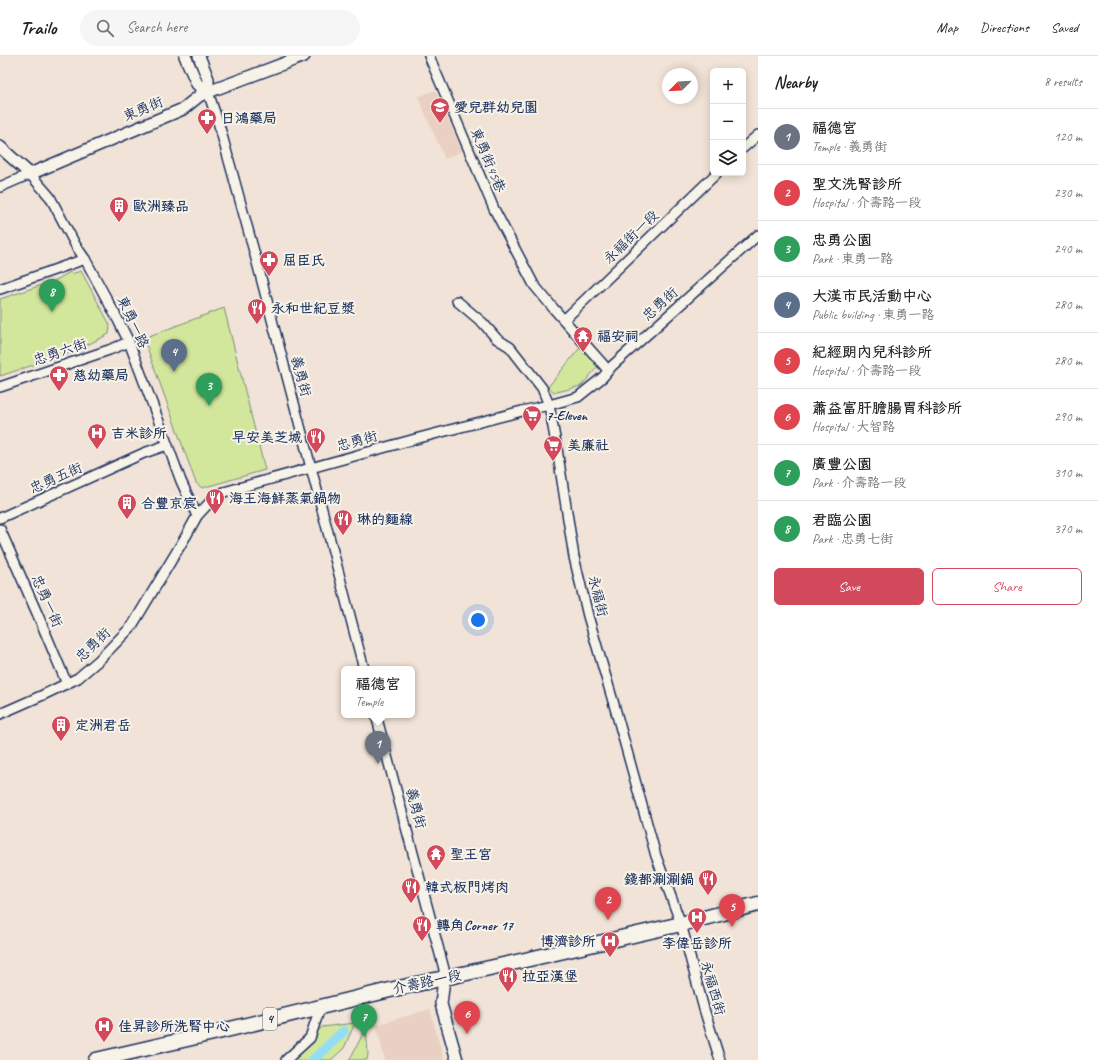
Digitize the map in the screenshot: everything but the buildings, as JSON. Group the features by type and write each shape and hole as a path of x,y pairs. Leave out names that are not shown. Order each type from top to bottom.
{"main road":[{"name":"介壽路一段","path":"96,1060 383,992 681,924 758,904"}],"street":[{"path":"185,56 197,84 208,92"},
{"path":"199,56 208,79 208,92"},
{"name":"東勇街","path":"30,174 183,109 199,96 208,92 304,56"},
{"name":"東勇街45巷","path":"429,56 494,209 534,285 608,370"},
{"name":"義勇街","path":"208,92 220,128 363,666"},
{"path":"746,145 758,135"},
{"path":"0,147 30,174 0,187"},
{"name":"東勇一路","path":"30,174 50,197 129,342 181,481 197,516"},
{"name":"永福街一段","path":"564,320 714,176"},
{"name":"忠勇街","path":"0,714 78,678 99,660 132,626 197,516 210,501 224,492 418,438 522,411 548,406 578,397 603,377 608,370 758,235"},
{"path":"0,289 85,259"},
{"name":"永福街","path":"457,301 483,323 497,339 510,347 542,388 548,406 558,449 574,557 588,616 656,856 681,924"},
{"name":"忠勇六街","path":"0,387 129,342"},
{"name":"忠勇五街","path":"0,518 144,453 167,445"},
{"name":"忠勇一街","path":"0,529 67,684"},
{"name":"義勇街","path":"377,718 444,969 444,979"},
{"name":"永福西街","path":"681,924 704,1009 720,1060"},
{"path":"444,979 441,1004 457,1060"},
{"path":"286,1060 310,1038 320,1008"}],"shaded area":[{"name":"愛兒群幼兒園","path":"435,90 462,151 445,159 418,97"},
{"path":"430,1009 444,1060 385,1060 376,1025"}],"green space":[{"path":"81,271 110,325 109,334 73,352 0,376 0,299 54,281 70,272 71,274"},
{"path":"224,308 265,470 202,488 196,483 145,342 149,336"},
{"path":"583,344 600,364 581,386 554,392 548,387"},
{"path":"355,1023 344,1048 331,1060 288,1060 322,1027"},
{"path":"366,1028 367,1060 348,1060 351,1057"}],"waterway":[{"path":"313,1060 344,1031"}],"place":[{"name":"愛兒群幼兒園","path":"440,124"},
{"name":"日鴻藥局","path":"207,135"},
{"name":"歐洲臻品","path":"119,223"},
{"name":"屈臣氏","path":"269,277"},
{"name":"君臨公園","path":"52,312"},
{"name":"永和世紀豆漿","path":"257,325"},
{"name":"福安祠","path":"583,353"},
{"name":"大漢市民活動中心","path":"174,372"},
{"name":"慈幼藥局","path":"59,392"},
{"name":"忠勇公園","path":"209,406"},
{"name":"7-Eleven","path":"532,432"},
{"name":"吉米診所","path":"97,450"},
{"name":"早安美芝城","path":"316,454"},
{"name":"美廉社","path":"553,462"},
{"name":"海王海鮮蒸氣鍋物","path":"215,515"},
{"name":"合豐京宸","path":"127,520"},
{"name":"琳的麵線","path":"343,536"},
{"name":"定洲君岳","path":"61,742"},
{"name":"福德宮","path":"378,764"},
{"name":"聖王宮","path":"436,871"},
{"name":"錢都涮涮鍋","path":"708,896"},
{"name":"韓式板門烤肉","path":"411,904"},
{"name":"聖文洗腎診所","path":"608,920"},
{"name":"紀經朗內兒科診所","path":"732,927"},
{"name":"李偉岳診所","path":"697,934"},
{"name":"轉角Corner 17","path":"422,942"},
{"name":"博濟診所","path":"610,958"},
{"name":"拉亞漢堡","path":"508,993"},
{"name":"蕭益富肝膽腸胃科診所","path":"467,1034"},
{"name":"廣豐公園","path":"364,1037"},
{"name":"佳昇診所洗腎中心","path":"104,1043"}]}
